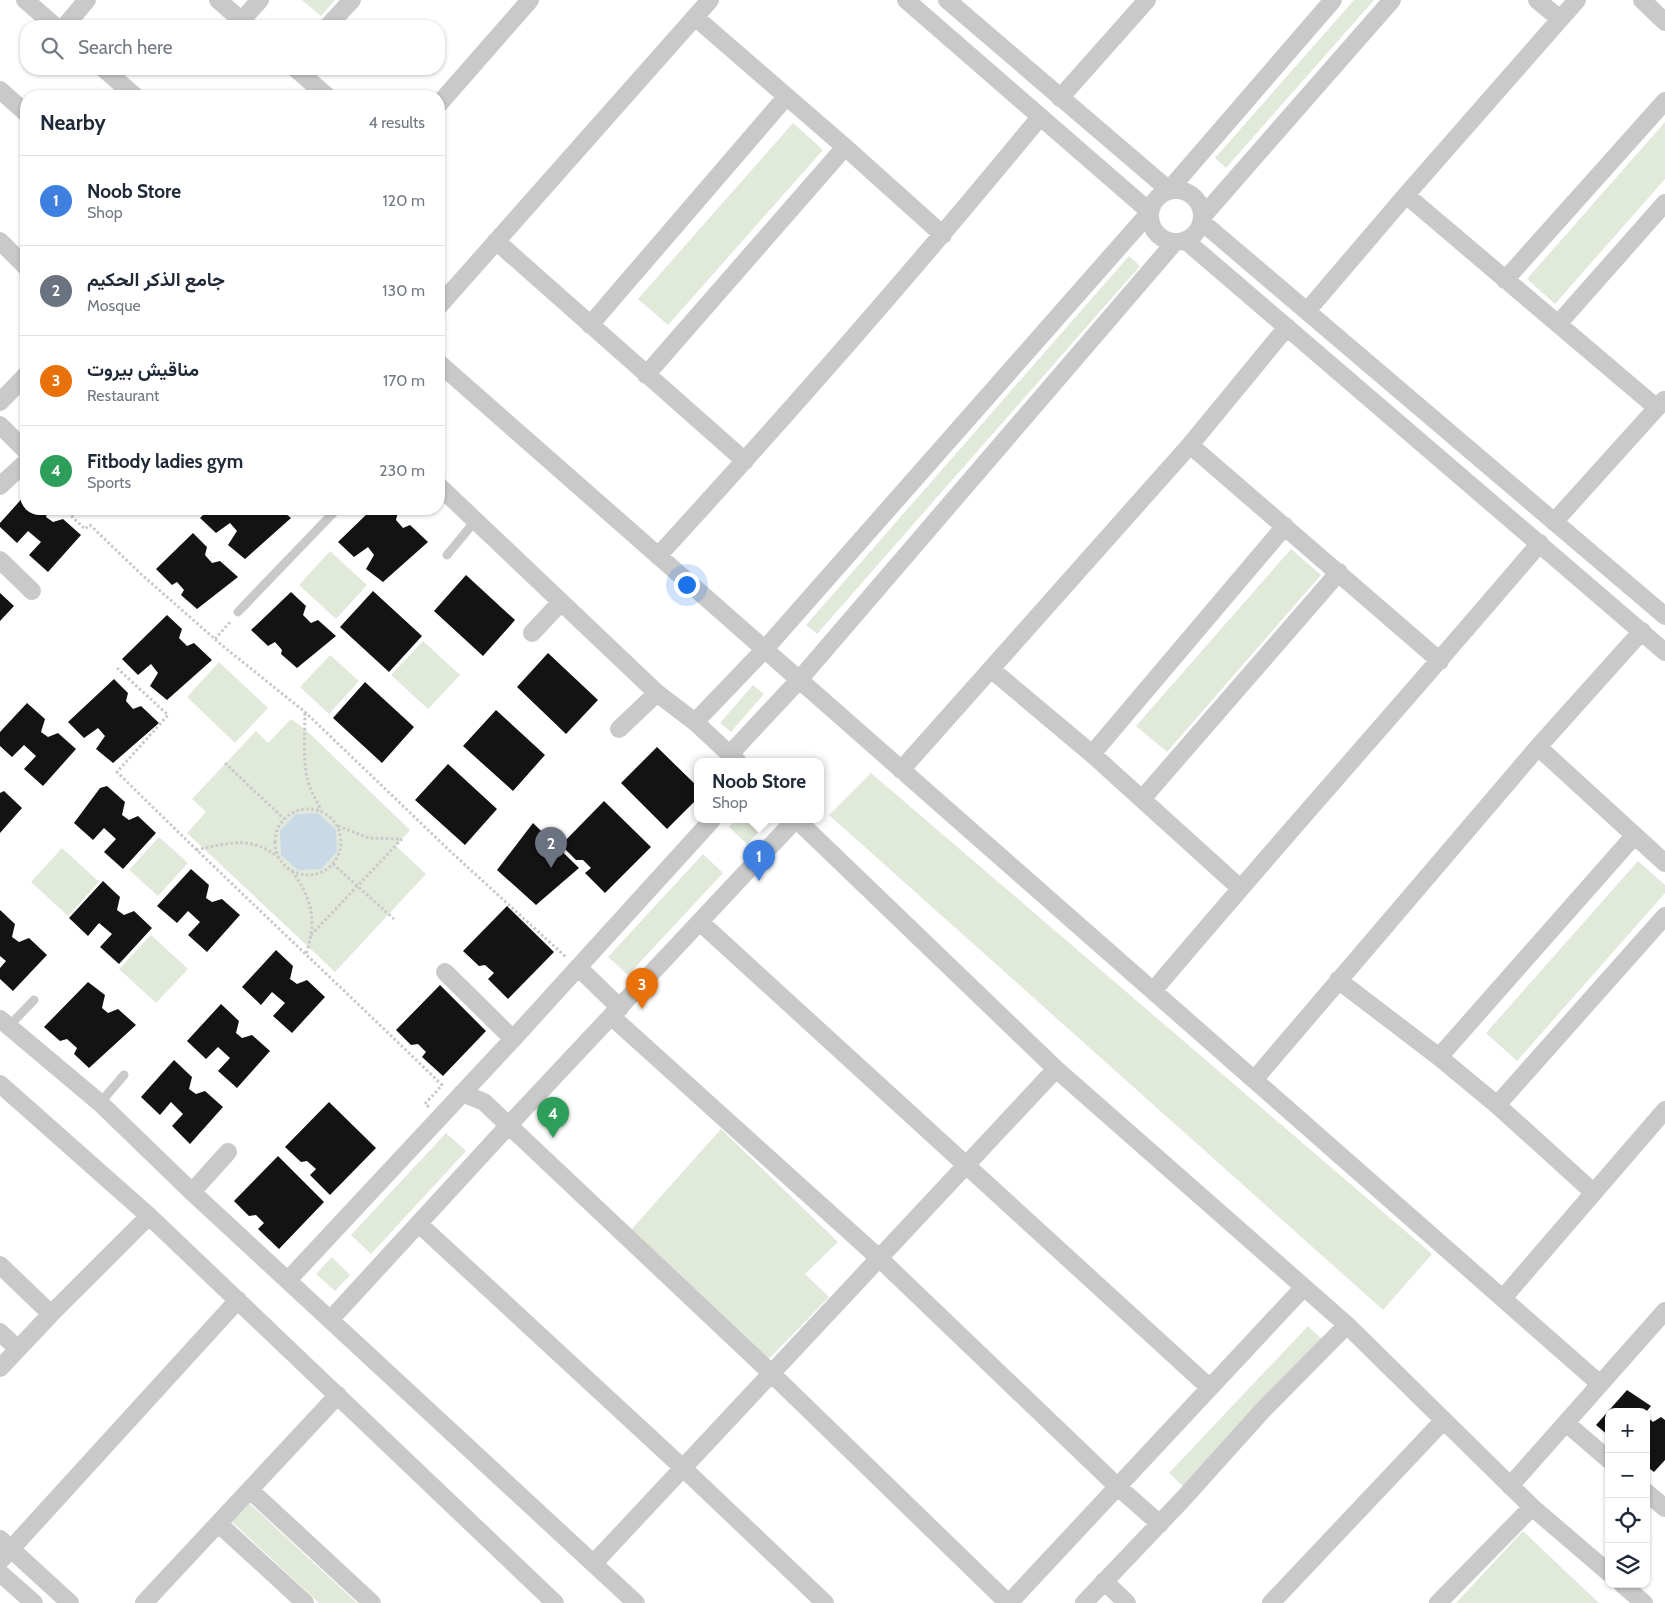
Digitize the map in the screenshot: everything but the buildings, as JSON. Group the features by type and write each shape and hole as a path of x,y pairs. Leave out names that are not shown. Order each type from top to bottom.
{"street":[{"path":"25,0 45,6 52,20"},
{"path":"70,20 87,0"},
{"path":"218,0 241,20"},
{"path":"247,20 260,0"},
{"path":"334,20 352,0"},
{"path":"445,97 530,0"},
{"path":"445,299 710,0"},
{"path":"906,0 1150,212 1151,224 1160,236 1168,240 1180,241 1287,328 1665,652"},
{"path":"445,492 657,693 694,722 734,758 799,680 1180,241 1192,236 1198,230 1202,219 1202,208 1192,194 1185,191 1169,190 947,0"},
{"path":"1060,98 1147,0"},
{"path":"694,722 764,650 1150,212 1155,200 1169,190 1333,0"},
{"path":"1202,219 1392,0"},
{"path":"1537,0 1560,18"},
{"path":"1307,312 1406,195 1577,0"},
{"path":"1642,0 1665,22"},
{"path":"695,17 943,235"},
{"path":"111,75 128,90"},
{"path":"303,75 321,90"},
{"path":"0,90 20,108"},
{"path":"590,326 786,97"},
{"path":"1505,280 1665,101"},
{"path":"658,556 745,461 943,235 1040,117"},
{"path":"646,375 845,147"},
{"path":"1406,195 1558,324 1661,403 1554,522"},
{"path":"1558,324 1665,203"},
{"path":"1202,219 1307,312 1554,522 1663,610"},
{"path":"0,241 20,261"},
{"path":"496,241 745,461"},
{"path":"901,770 992,670 1190,445 1287,328"},
{"path":"445,368 1600,1384"},
{"path":"0,402 20,380"},
{"path":"0,425 20,445"},
{"path":"1190,445 1440,661"},
{"path":"0,486 20,468"},
{"path":"1092,754 1285,526"},
{"path":"1152,991 1540,544"},
{"path":"0,560 32,591"},
{"path":"1142,799 1339,572"},
{"path":"532,633 561,602"},
{"path":"1254,1080 1538,748 1642,631"},
{"path":"992,670 1092,754 1240,888"},
{"path":"619,729 657,693"},
{"path":"1538,748 1665,863"},
{"path":"288,1280 514,1039 709,823"},
{"path":"330,1320 508,1126 793,823"},
{"path":"799,823 1056,1069 1347,1325 1532,1507 1605,1570"},
{"path":"1439,1057 1634,836"},
{"path":"1497,1105 1665,916"},
{"path":"700,922 1210,1388"},
{"path":"578,968 616,1012 880,1258 1118,1487 1160,1524"},
{"path":"445,972 514,1039"},
{"path":"1338,980 1439,1057 1497,1105 1593,1192"},
{"path":"4,1022 100,1104 192,1192 636,1603"},
{"path":"594,1563 1056,1069"},
{"path":"0,1084 149,1216 555,1603"},
{"path":"462,1093 484,1102 771,1373 1008,1603 1304,1287"},
{"path":"1502,1298 1665,1110"},
{"path":"192,1192 228,1152"},
{"path":"0,1368 149,1216"},
{"path":"419,1224 683,1468 825,1603"},
{"path":"0,1265 51,1314"},
{"path":"70,1603 4,1550 238,1300"},
{"path":"1510,1486 1665,1310"},
{"path":"1084,1603 1160,1524 1263,1410 1347,1325"},
{"path":"0,1332 18,1349"},
{"path":"144,1603 338,1395"},
{"path":"1271,1603 1444,1420"},
{"path":"1566,1422 1605,1456"},
{"path":"250,1490 372,1603"},
{"path":"1650,1495 1665,1508"},
{"path":"1438,1603 1532,1507"},
{"path":"219,1524 305,1603"},
{"path":"0,1572 34,1603"},
{"path":"1104,1581 1126,1603"},
{"path":"1626,1588 1641,1602"}],"lane":[{"path":"238,612 330,515"},
{"path":"446,555 476,520"},
{"path":"4,1022 34,1000"},
{"path":"100,1104 124,1075"}],"path":[{"path":"70,515 85,531 90,525 142,575 215,640 305,712 451,852 578,968"},
{"path":"215,640 238,612"},
{"path":"117,668 168,715 117,772 442,1085 425,1104 440,1118"},
{"path":"305,712 304,757 307,777 309,786 322,811"},
{"path":"226,763 284,819"},
{"path":"279,859 275,848 275,837 284,819 295,811 306,808 328,814 340,833 342,844 339,855 326,870 310,875 292,871"},
{"path":"311,935 402,839 369,838 337,826"},
{"path":"196,850 229,842 247,844 261,848 279,859 292,871 307,896 312,910 313,923 306,954"},
{"path":"333,864 394,919"}],"shaded area":[{"path":"302,0 335,0 321,16"},
{"path":"1354,0 1374,0 1226,168 1215,158"},
{"path":"1665,122 1665,179 1555,304 1527,279"},
{"path":"793,123 823,150 668,325 638,299"},
{"path":"1129,256 1140,266 817,634 806,625"},
{"path":"1291,549 1321,575 1167,752 1136,726"},
{"path":"330,551 367,585 336,619 299,585"},
{"path":"423,641 460,675 428,709 391,675"},
{"path":"330,655 359,681 329,714 300,687"},
{"path":"219,662 268,708 235,743 187,697"},
{"path":"753,685 764,694 731,732 720,723"},
{"path":"291,719 307,731 410,830 396,846 426,874 335,972 187,833 206,812 192,799 256,731 268,743"},
{"path":"871,773 1432,1254 1383,1310 829,815"},
{"path":"733,823 758,823 763,828 747,844 729,827"},
{"path":"159,837 188,863 158,896 129,870"},
{"path":"62,848 99,882 68,916 31,882"},
{"path":"703,854 723,873 628,975 608,957"},
{"path":"1638,861 1665,885 1665,893 1517,1061 1486,1033"},
{"path":"151,935 188,969 156,1003 119,969"},
{"path":"721,1129 838,1242 805,1274 829,1297 765,1363 630,1231"},
{"path":"446,1133 466,1151 371,1254 351,1235"},
{"path":"332,1257 350,1275 335,1291 316,1274"},
{"path":"1308,1326 1326,1343 1187,1490 1169,1473"},
{"path":"248,1502 357,1603 319,1603 231,1521"},
{"path":"1523,1531 1599,1603 1456,1603"}],"water":[{"path":"318,813 336,830 337,852 321,869 298,870 281,855 280,831 296,814"}],"place":[{"name":"جامع الذكر الحكيم","path":"551,868"},
{"name":"Noob Store","path":"759,881"},
{"name":"مناقيش بيروت","path":"642,1009"},
{"name":"Fitbody ladies gym","path":"553,1138"}]}
